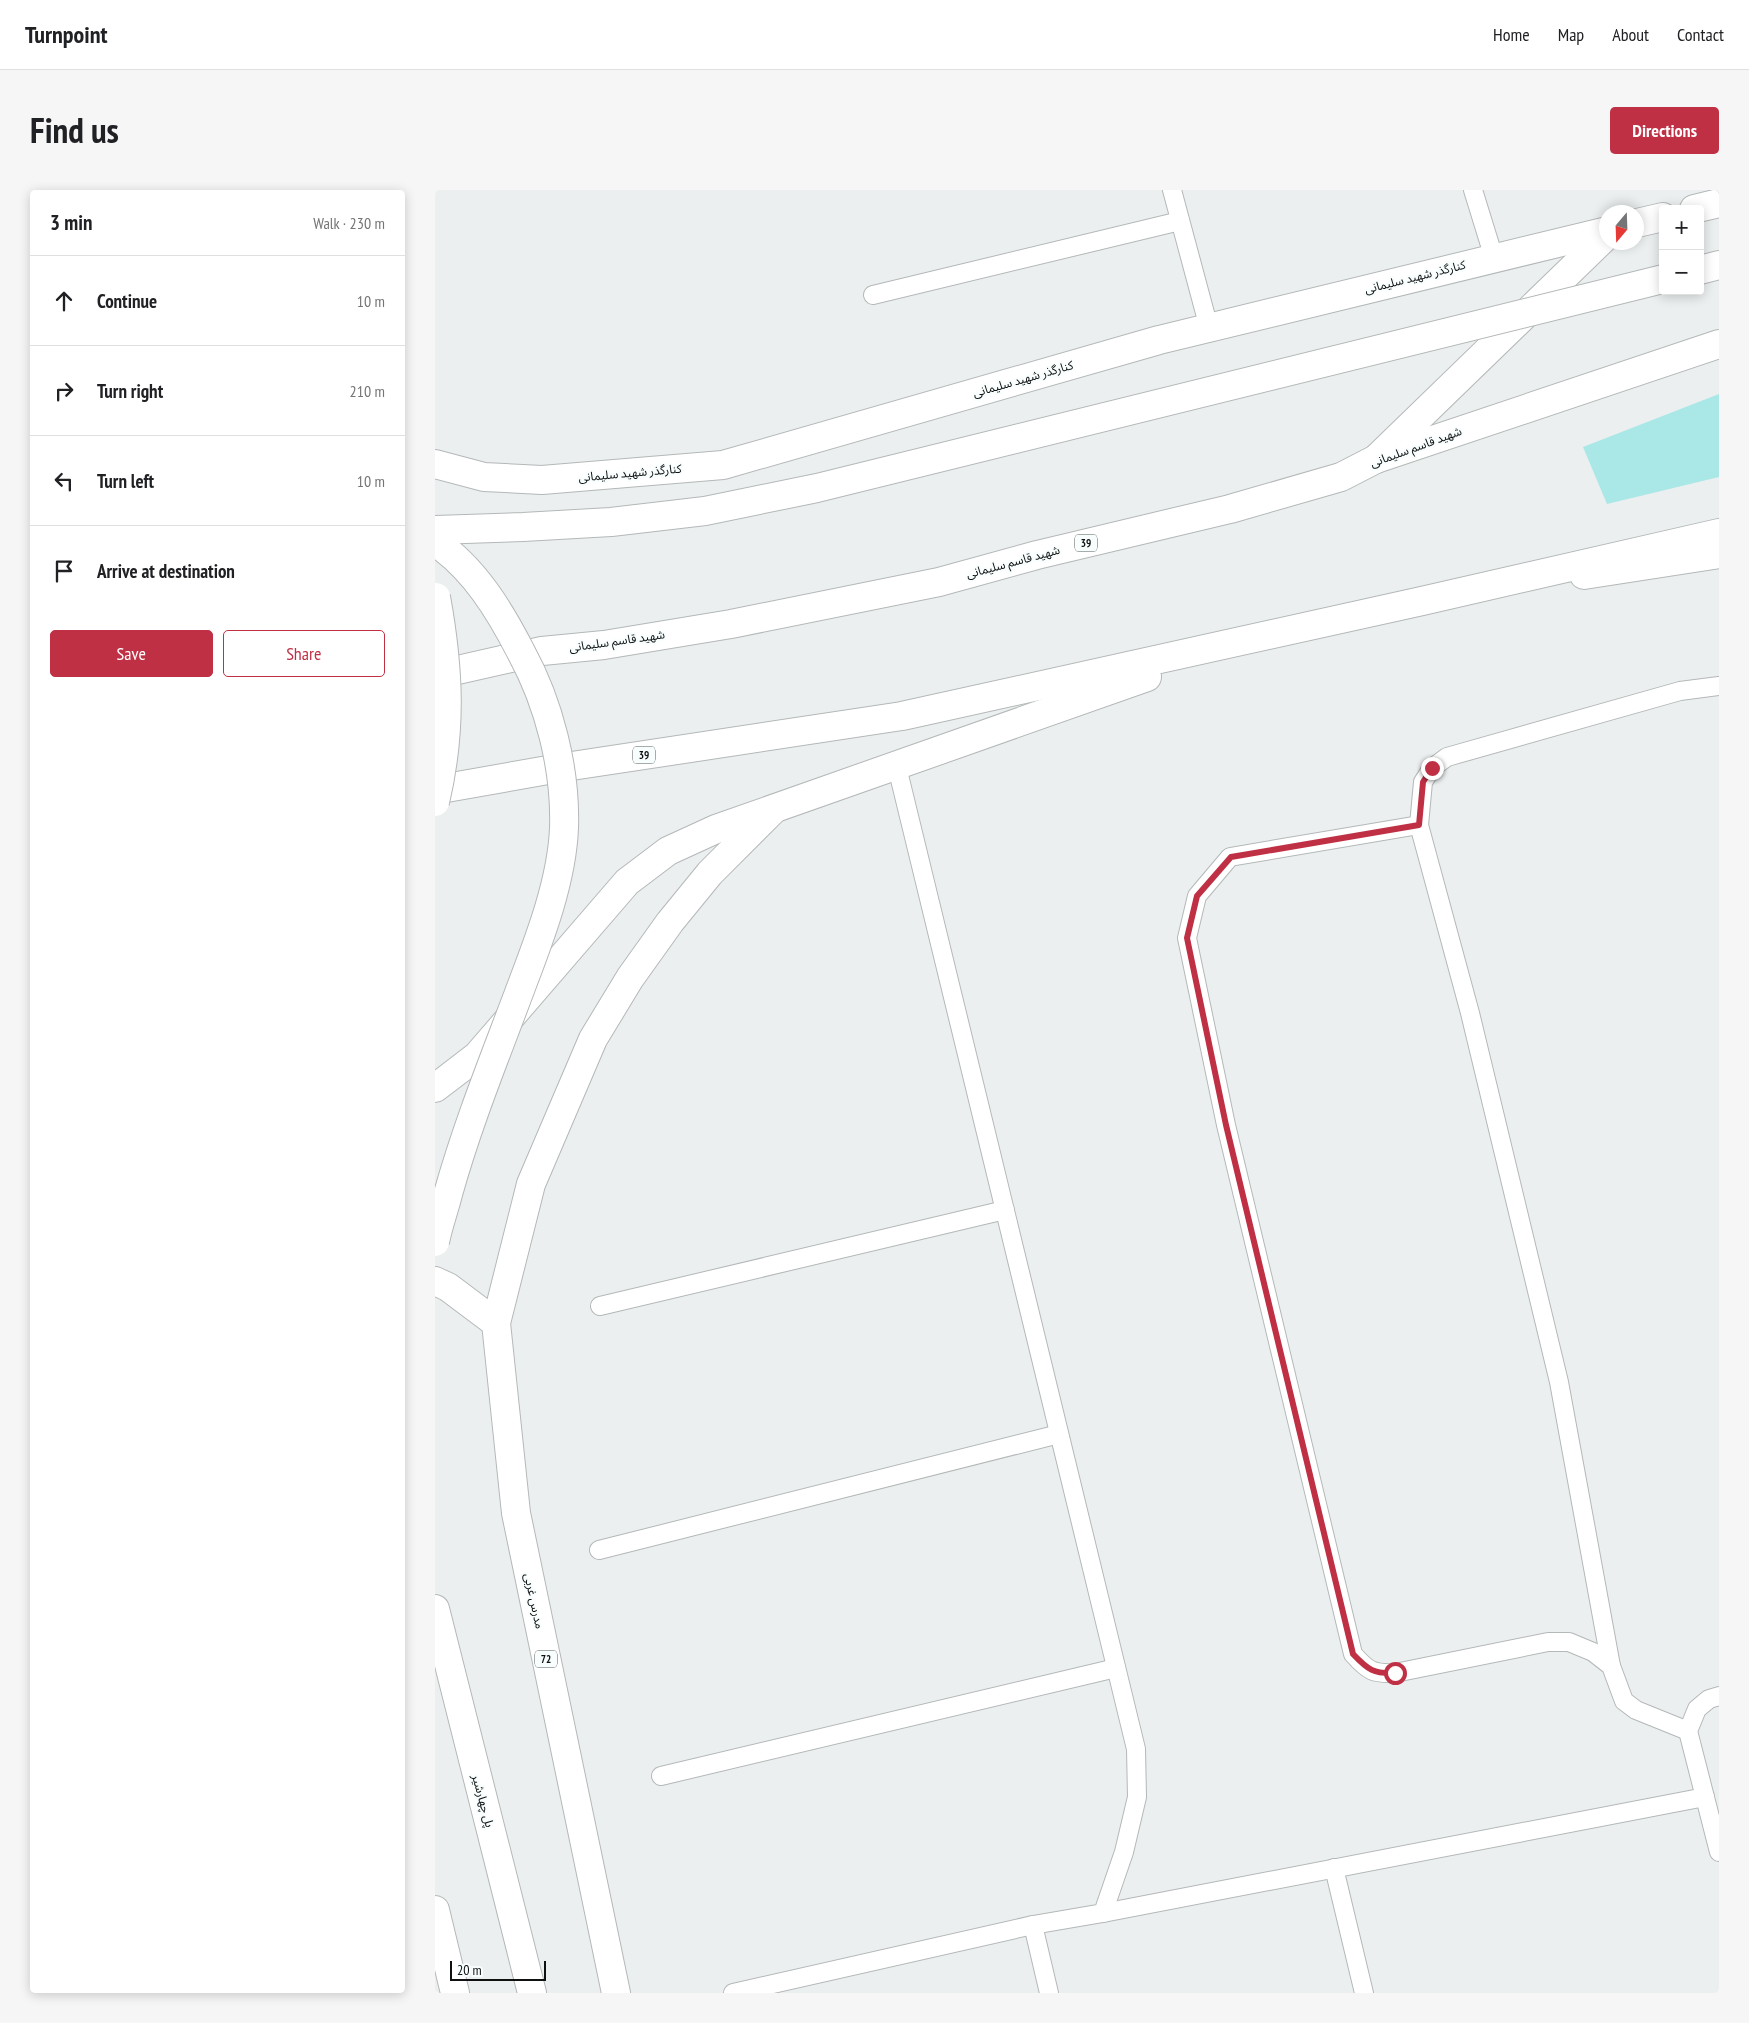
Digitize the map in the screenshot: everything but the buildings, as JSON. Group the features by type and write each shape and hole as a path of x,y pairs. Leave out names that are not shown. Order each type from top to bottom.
{"main road":[{"path":"1704,206 1719,202"},
{"path":"1644,221 1659,218"},
{"name":"کنارگذر شهید سلیمانی","path":"435,464 484,477 542,480 723,465 1159,340 1599,233"},
{"path":"1376,459 1599,243"},
{"path":"1704,269 1719,265"},
{"path":"435,530 611,522 705,511 817,488 1659,280"},
{"name":"شهید قاسم سلیمانی","path":"435,675 542,651 604,645 731,624 939,582 1037,555 1230,509 1341,477 1376,459 1719,344"},
{"name":"39","path":"435,790 565,766 902,716 1423,602 1719,532"},
{"path":"435,542 448,550 485,590 513,635 536,680 549,719 560,776 564,828 560,862 534,954 458,1159 435,1242"},
{"path":"1423,602 1719,554"},
{"path":"435,593 445,647 448,706 443,768 435,802"},
{"path":"435,1088 477,1056 627,882 668,852 715,829 1253,639"},
{"path":"435,1281 448,1287 496,1323 531,1184 593,1039 630,978 670,922 710,873 774,809"},
{"name":"مدرس غربی","path":"496,1323 516,1514 616,1993"},
{"name":"پل چهارشیر","path":"435,1609 532,1993"},
{"path":"435,1910 455,1993"}],"lane":[{"path":"1172,190 1209,328"},
{"path":"1473,190 1494,258"},
{"path":"873,295 1180,221"},
{"path":"1688,1731 1636,1710 1624,1701 1611,1666 1559,1382 1470,1013 1419,825 1423,782 1432,768 1447,757 1680,691 1719,686"},
{"path":"897,766 1136,1749 1137,1797 1124,1852 1103,1913"},
{"path":"1419,825 1231,857 1197,896 1187,938 1226,1125 1353,1654 1362,1664 1377,1674 1395,1673 1548,1642 1569,1642 1593,1652 1611,1666"},
{"path":"599,1306 1005,1210"},
{"path":"599,1550 1059,1434"},
{"path":"661,1776 1116,1668"},
{"path":"1714,1698 1697,1709 1688,1731 1719,1852"},
{"path":"733,1993 1033,1925 1705,1797"},
{"path":"1334,1868 1363,1993"},
{"path":"1033,1925 1049,1993"}],"shaded area":[{"path":"1719,394 1719,477 1607,504 1583,447"}],"route":[{"path":"1395,1673 1377,1674 1362,1664 1353,1654 1226,1125 1187,938 1197,896 1231,857 1419,825 1423,782 1432,768"}]}
